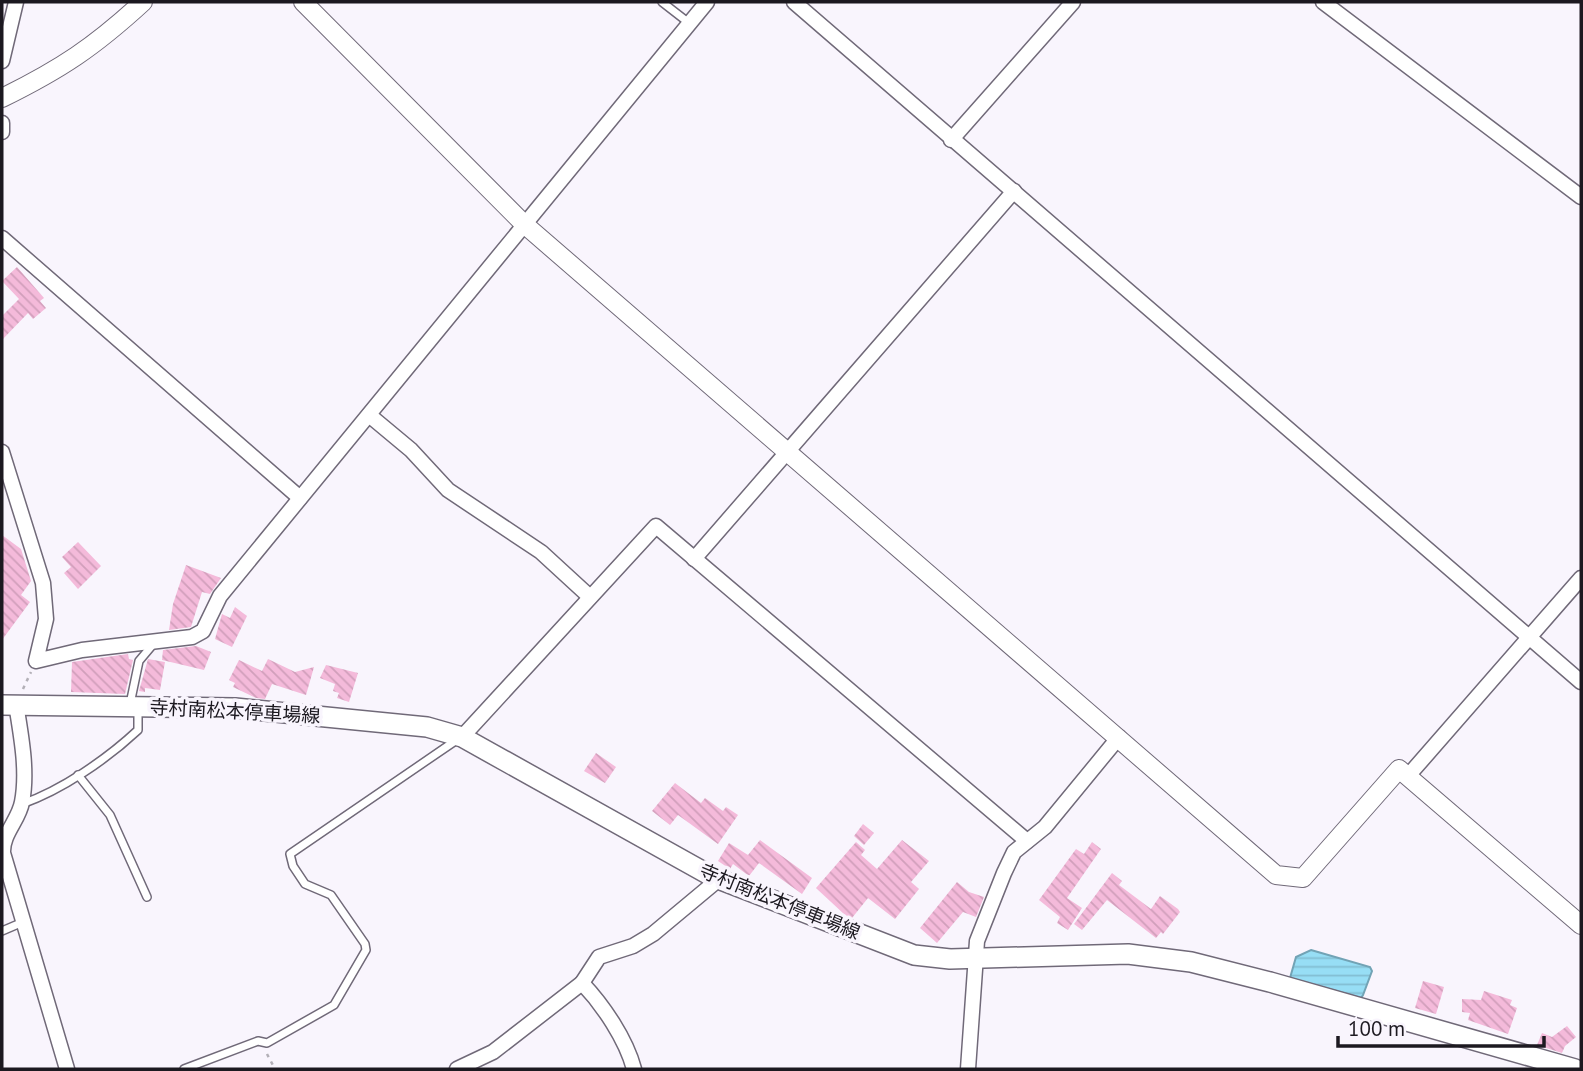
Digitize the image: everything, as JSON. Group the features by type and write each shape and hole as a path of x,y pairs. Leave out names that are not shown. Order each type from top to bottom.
{"main road":[{"name":"寺村南松本停車場線","path":"9,704 236,708 427,727 462,737 636,837 719,879 914,955 978,958 1128,954 1191,962 1270,982 1548,1066 1575,1069"}],"street":[{"path":"2,61 16,2"},
{"path":"2,98 59,70 100,41 143,2"},
{"path":"303,2 524,224 1276,875 1303,878 1399,769 1581,925"},
{"path":"2,452 43,583 46,619 36,661 82,650 157,639 192,637 203,631 220,596 707,2"},
{"path":"794,2 1581,682"},
{"path":"951,140 1073,2"},
{"path":"1323,2 1581,197"},
{"path":"2,123 2,132"},
{"path":"694,559 1014,191"},
{"path":"2,238 300,498"},
{"path":"369,415 411,450 448,490 541,552 590,597"},
{"path":"462,737 656,526 1027,841"},
{"path":"1408,776 1581,578"},
{"path":"9,704 24,776 22,804 2,844 67,1069"},
{"path":"968,1069 978,958 977,942 1004,873 1014,852 1045,827 1119,737"},
{"path":"457,1069 493,1052 582,983 599,957 634,946 653,934 719,879"},
{"path":"582,983 596,997 631,1057 634,1069"}],"lane":[{"path":"662,2 690,23"},
{"path":"22,804 39,799 78,775 138,730 134,706 139,661 157,639"},
{"path":"184,1069 261,1042 267,1043 334,1005 366,950 365,944 331,895 305,884 293,866 290,854 462,737"},
{"path":"78,775 110,815 147,897"},
{"path":"2,931 23,922"}],"path":[{"path":"9,704 36,661"},
{"path":"261,1042 275,1069"}],"water":[{"path":"1311,950 1370,967 1372,971 1361,998 1290,978 1296,957"}],"building":[{"path":"17,267 44,298 40,301 46,308 33,319 28,313 2,340 2,316 19,299 2,281"},
{"path":"2,535 21,549 31,581 21,595 30,602 2,640"},
{"path":"78,542 101,566 78,589 64,573 71,567 62,557"},
{"path":"186,565 221,578 210,594 202,592 191,627 169,630 173,604"},
{"path":"235,607 247,616 232,647 215,639 222,614 230,618"},
{"path":"196,646 211,652 204,670 162,660 163,650"},
{"path":"128,654 129,659 133,660 125,694 71,692 72,662"},
{"path":"148,659 165,662 160,690 145,688 145,692 139,691"},
{"path":"268,659 295,672 314,667 306,695 272,684 265,699 256,698 233,687 235,683 229,680 239,660 262,671"},
{"path":"326,665 358,673 349,702 337,698 339,693 333,691 335,684 320,678"},
{"path":"596,753 616,767 605,783 584,771"},
{"path":"675,783 701,803 705,798 723,811 726,807 738,815 718,844 678,815 670,825 652,811"},
{"path":"863,824 874,833 864,845 854,836"},
{"path":"760,840 812,878 802,894 759,863 749,876 733,864 730,869 718,861 729,843 748,855"},
{"path":"902,840 929,861 911,882 919,889 895,919 868,898 852,918 845,915 816,888 856,842 865,850 861,855 877,869"},
{"path":"1092,842 1101,849 1067,898 1082,908 1068,930 1057,923 1060,917 1039,900 1076,849 1084,854"},
{"path":"1112,873 1122,881 1119,885 1151,909 1160,896 1178,909 1180,912 1163,934 1161,932 1156,938 1107,900 1082,930 1074,924"},
{"path":"957,882 969,892 984,897 976,917 963,912 937,943 920,928"},
{"path":"1423,981 1444,987 1436,1014 1415,1008"},
{"path":"1484,991 1512,1000 1510,1005 1517,1008 1508,1034 1468,1020 1470,1013 1462,1012 1462,999 1481,1000"},
{"path":"1567,1026 1576,1037 1565,1046 1562,1053 1537,1045 1542,1033 1552,1037"}]}
